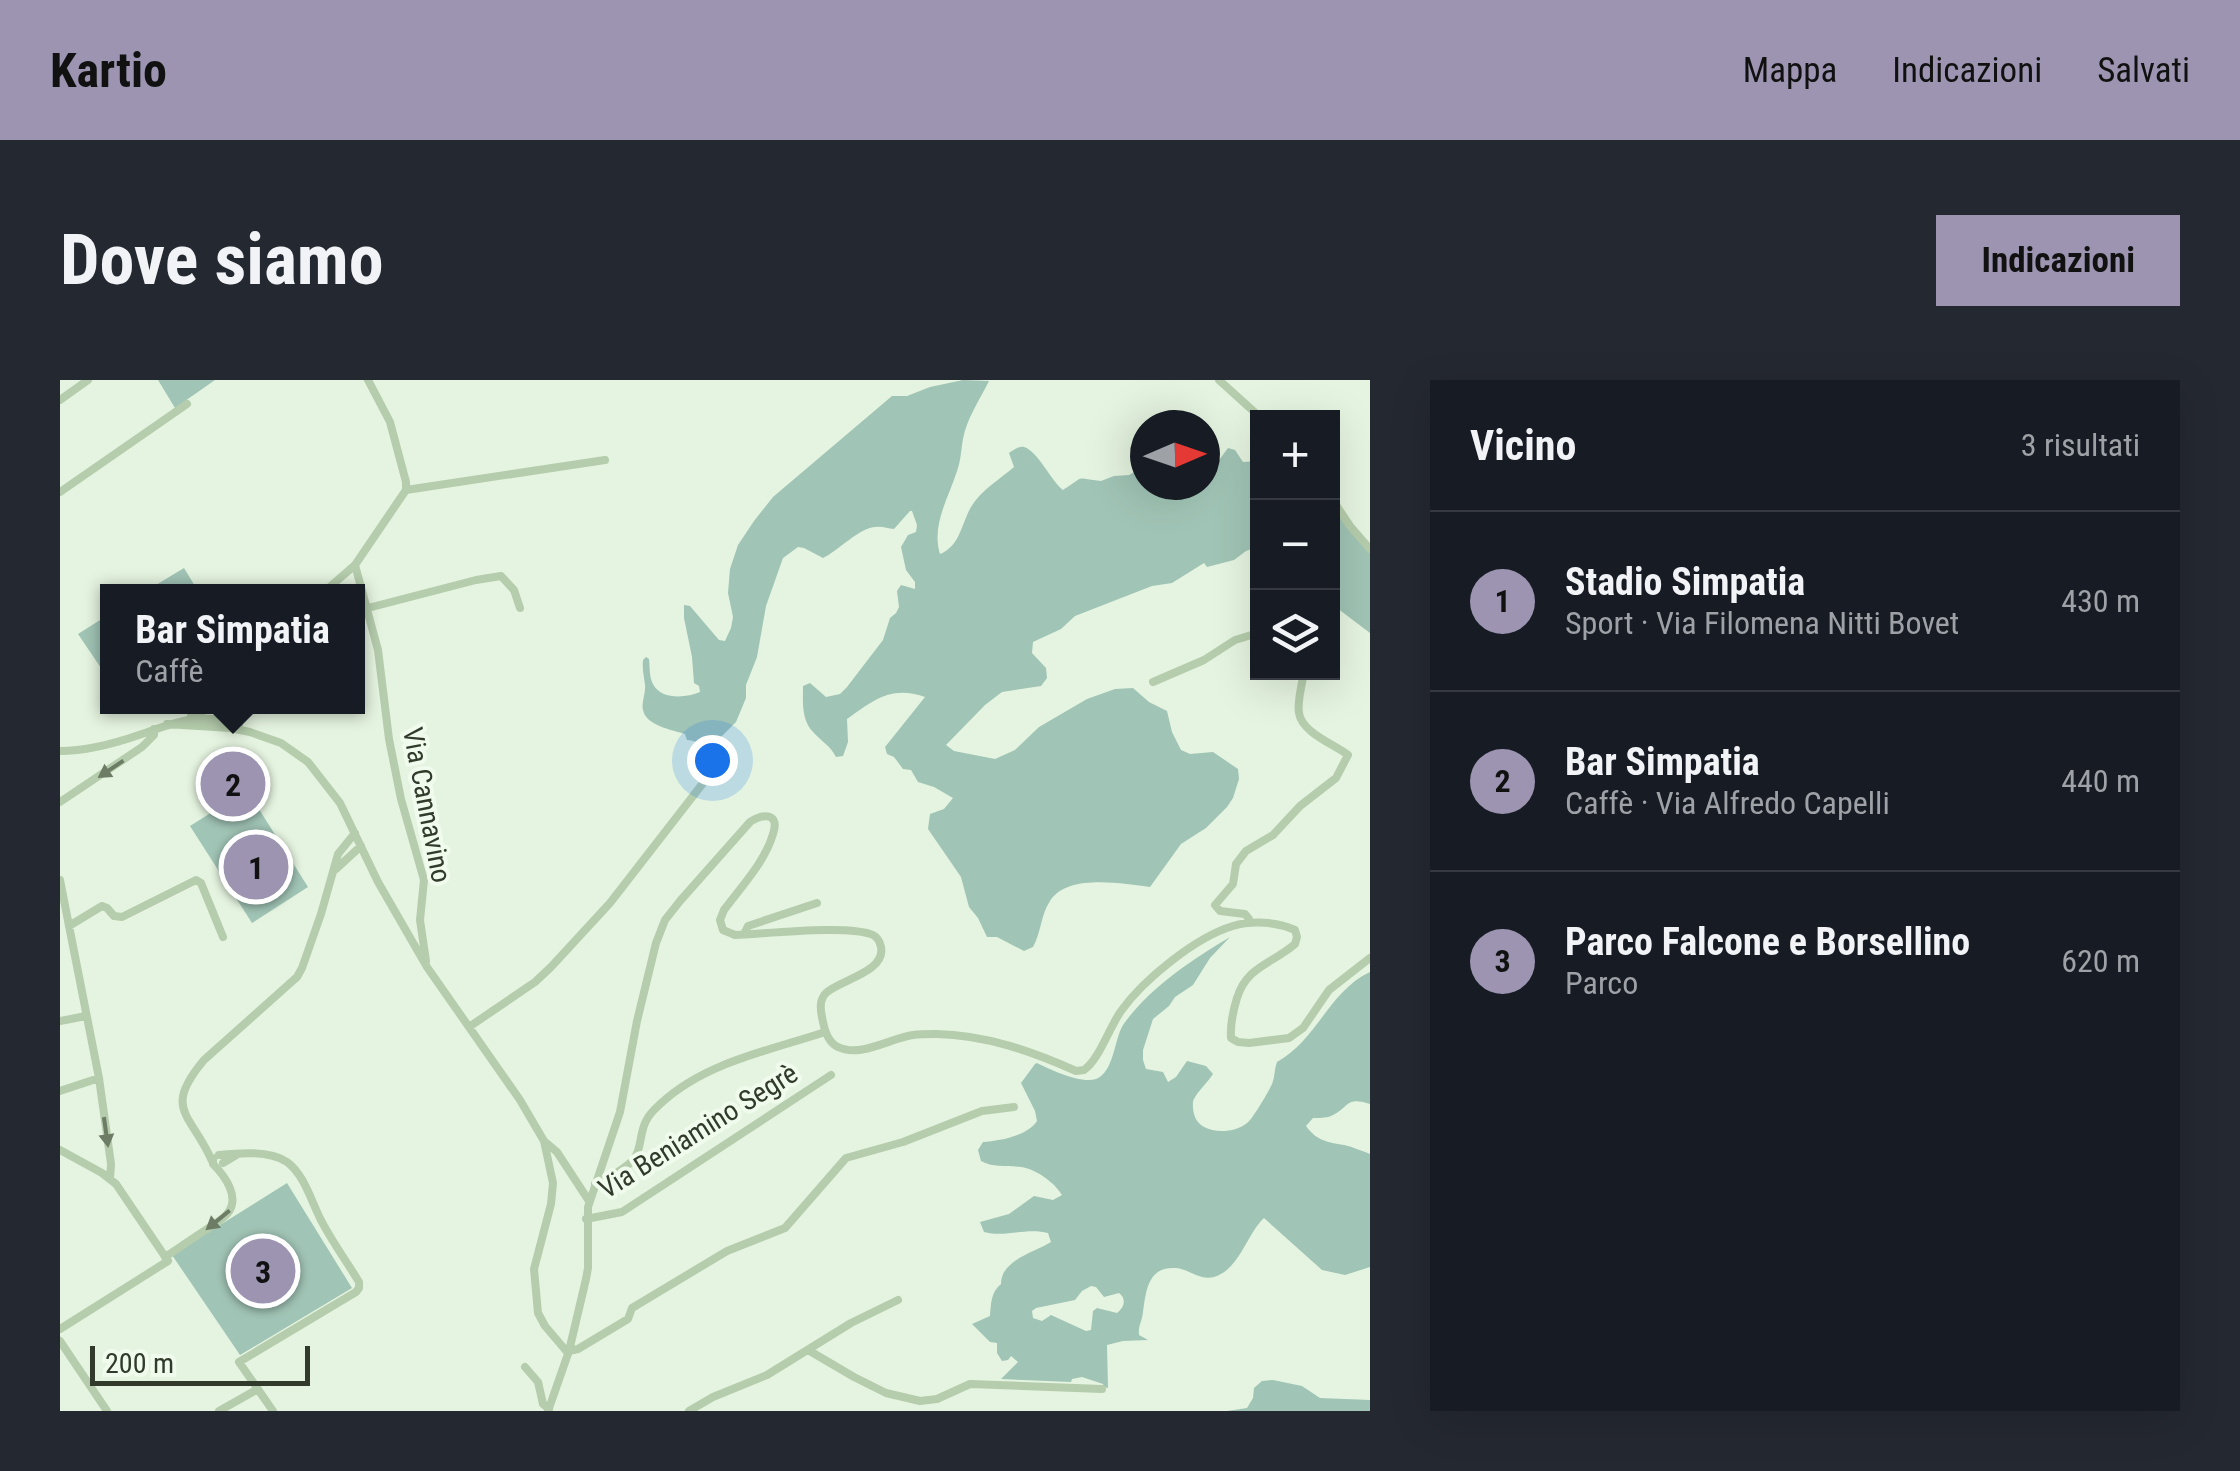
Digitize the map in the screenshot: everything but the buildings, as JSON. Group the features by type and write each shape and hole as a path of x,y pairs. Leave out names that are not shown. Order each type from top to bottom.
{"street":[{"path":"60,400 88,380"},
{"path":"333,584 355,565 406,490 390,422 368,380"},
{"path":"1219,380 1252,410"},
{"path":"60,492 187,404"},
{"path":"406,490 605,460"},
{"path":"1333,500 1370,549"},
{"name":"Via Cannavino","path":"355,565 361,584"},
{"path":"368,608 500,576 514,590 520,608"},
{"name":"Via Cannavino","path":"365,598 378,650 401,799 424,880 420,920 427,967 589,1201"},
{"path":"1153,682 1250,635"},
{"path":"1248,923 1245,914 1220,910 1215,905 1233,884 1239,859 1336,778 1348,755 1312,732 1301,720 1303,680"},
{"path":"186,722 200,714"},
{"path":"214,714 217,720"},
{"path":"217,720 220,714"},
{"path":"234,714 238,728"},
{"path":"60,751 110,744 167,724 217,720 282,744 308,762 331,789 427,967"},
{"path":"186,722 238,728"},
{"path":"60,802 142,747 154,730"},
{"path":"469,1027 529,987 551,967 610,903 706,778"},
{"path":"525,1366 537,1381 542,1404 549,1410 569,1352 588,1268 589,1201 616,1130 656,943 665,920 680,901 750,822 760,816 768,816 775,824 772,839 724,910 720,920 723,930 744,934 828,930 873,935 880,941 879,960 823,996 825,1032 839,1048 857,1050 914,1034 962,1035 1015,1047 1076,1071 1084,1070 1123,1008 1166,965 1217,932 1248,923 1287,926 1298,937 1295,944 1242,984 1232,1013 1231,1038 1238,1042 1289,1038 1302,1028 1329,990 1370,958"},
{"path":"60,1329 166,1259 230,1210 231,1189 184,1111 183,1088 204,1060 297,977 338,854 355,833"},
{"path":"333,873 361,846"},
{"path":"69,926 100,906 120,917 196,880 201,883 224,937"},
{"path":"60,882 98,1078 111,1161 110,1178"},
{"path":"744,934 748,926 817,903"},
{"path":"60,1021 86,1016"},
{"path":"595,1184 634,1159 644,1123 654,1109 686,1083 710,1070 822,1033"},
{"name":"Via Beniamino Segrè","path":"586,1219 622,1212 832,1075"},
{"path":"60,1092 98,1078"},
{"path":"569,1352 628,1319 631,1309 711,1260 742,1243 785,1228 846,1158 902,1142 982,1111 1014,1108"},
{"name":"Via Cannavino","path":"544,1140 552,1192 534,1269 538,1313 569,1352"},
{"path":"60,1150 110,1178 124,1192 166,1259"},
{"path":"216,1159 242,1152 278,1158 292,1166 359,1282 358,1291 239,1362 273,1411"},
{"path":"690,1411 768,1375 851,1323 898,1300"},
{"path":"60,1341 107,1411"},
{"path":"808,1350 886,1393 920,1401 937,1399 970,1384 1102,1389"},
{"path":"219,1411 258,1390"}],"green space":[{"path":"158,380 215,380 175,408"},
{"path":"963,380 989,381 970,417 942,511 938,532 940,554 956,540 975,501 1014,467 1009,453 1018,448 1024,447 1034,454 1063,490 1080,479 1101,481 1130,474 1130,500 1220,500 1220,459 1228,448 1235,450 1243,462 1250,462 1250,550 1234,560 1207,567 1204,563 1172,583 1152,586 1075,616 1061,629 1033,642 1032,653 1046,668 1047,678 1041,686 1002,692 946,745 954,751 995,759 1015,750 1039,727 1087,699 1115,689 1133,688 1167,711 1181,750 1190,754 1213,752 1238,769 1239,779 1227,807 1206,828 1181,844 1150,887 1097,882 1058,892 1045,912 1033,947 1024,951 997,937 987,937 969,907 961,877 928,829 930,814 944,809 953,798 918,782 911,770 903,769 887,754 885,747 925,697 892,694 847,719 848,742 843,756 836,757 805,717 803,686 810,683 826,697 840,694 883,640 890,618 899,607 897,591 901,585 915,589 901,547 908,535 916,532 912,511 894,529 870,528 823,558 798,547 783,558 766,606 746,698 736,722 718,740 715,754 720,770 710,766 700,745 687,740 685,734 654,724 643,707 646,657 652,681 662,693 681,696 700,692 694,683 684,605 690,606 719,640 725,641 733,617 728,593 730,569 738,545 773,497 892,396 907,396"},
{"path":"1340,517 1370,553 1370,633 1340,610"},
{"path":"184,568 194,584 158,584"},
{"path":"100,620 100,667 78,634"},
{"path":"247,790 308,887 252,923 190,826"},
{"path":"1230,937 1210,958 1193,985 1153,1019 1143,1050 1146,1069 1163,1072 1168,1082 1187,1061 1206,1066 1213,1074 1194,1099 1197,1121 1217,1131 1241,1127 1272,1084 1277,1062 1303,1041 1344,991 1370,972 1370,1104 1351,1102 1331,1116 1313,1118 1306,1126 1323,1140 1370,1154 1370,1267 1345,1275 1322,1270 1264,1218 1223,1273 1204,1277 1167,1268 1154,1276 1147,1288 1139,1329 1139,1335 1148,1340 1107,1345 1108,1388 1082,1377 1071,1382 1001,1379 1018,1362 1011,1356 1002,1361 997,1343 990,1342 972,1324 990,1316 993,1294 1006,1269 1051,1242 1048,1233 1040,1231 984,1232 980,1222 1009,1214 1034,1196 1053,1200 1062,1195 1050,1181 1033,1171 981,1161 978,1150 983,1142 1020,1134 1037,1121 1021,1083 1035,1064 1082,1080 1096,1079 1107,1070 1123,1025 1145,999","holes":["1096,1287 1104,1297 1119,1293 1124,1303 1117,1313 1097,1308 1093,1311 1091,1330 1051,1315 1042,1321 1033,1318 1036,1308 1075,1300 1082,1291"]},
{"path":"287,1183 352,1288 240,1355 172,1255"},
{"path":"1262,1381 1302,1386 1320,1398 1370,1400 1370,1411 1227,1411 1247,1408 1254,1388"}],"place":[{"name":"Bar Simpatia","path":"233,784"},
{"name":"Stadio Simpatia","path":"256,867"},
{"name":"Parco Falcone e Borsellino","path":"263,1271"}]}
